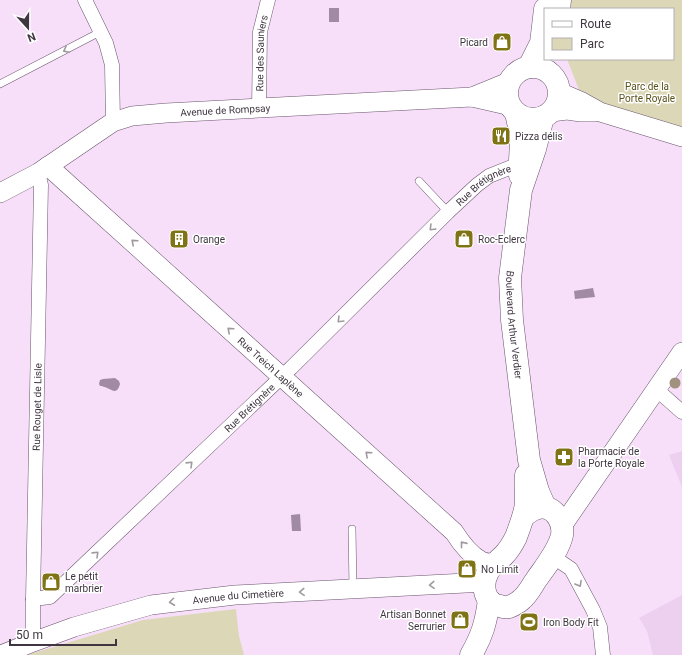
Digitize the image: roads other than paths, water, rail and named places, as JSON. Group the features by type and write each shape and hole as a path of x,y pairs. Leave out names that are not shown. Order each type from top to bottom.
{"main road":[{"path":"529,67 541,43 544,18"},
{"path":"529,67 537,67 557,77 559,99 556,106 547,115 536,119 529,119 522,117 513,110 508,98 508,89 515,74 529,67"},
{"name":"Boulevard Arthur Verdier","path":"513,110 520,129 521,140 519,164 521,190 510,278 512,320 530,460 538,491 554,515"},
{"name":"Boulevard Arthur Verdier","path":"521,190 547,115"},
{"name":"Boulevard Arthur Verdier","path":"493,589 505,553 516,537 526,504 525,482 530,460"},
{"path":"493,589 515,605 522,600 552,556 562,535 554,515 537,508 529,511 522,517"},
{"path":"471,655 485,626 493,589"},
{"path":"484,655 495,635 493,589"}],"street":[{"path":"85,0 106,43 112,65 113,122"},
{"name":"Rue des Sauniers","path":"260,108 260,32 268,0"},
{"path":"557,77 582,102 600,112 682,137"},
{"name":"Avenue de Rompsay","path":"0,193 43,170 113,122 132,116 472,97 511,81"},
{"name":"Avenue de Rompsay","path":"472,97 513,110"},
{"path":"547,115 567,110 600,112"},
{"name":"Rue Brétignère","path":"33,599 50,598 282,376 477,184 489,176 519,164"},
{"name":"Rue Treich Laplène","path":"43,170 282,376 454,532 462,544 482,562 493,589"},
{"name":"Rue Rouget de Lisle","path":"33,642 41,185 43,170"},
{"path":"554,515 581,498 682,352"},
{"path":"656,389 682,412"},
{"path":"552,556 571,569 594,610 600,627 603,655"},
{"name":"Avenue du Cimetière","path":"1,655 74,627 151,605 235,595 353,589 493,589"}],"lane":[{"path":"0,84 100,32"},
{"path":"419,181 448,212"},
{"path":"352,529 353,589"}],"place":[{"name":"Picard","path":"502,42"},
{"name":"Pizza délis","path":"501,136"},
{"name":"Orange","path":"179,239"},
{"name":"Roc-Eclerc","path":"464,239"},
{"name":"Pharmacie de la Porte Royale","path":"564,457"},
{"name":"No Limit","path":"467,569"},
{"name":"Le petit marbrier","path":"51,582"},
{"name":"Artisan Bonnet Serrurier","path":"460,620"},
{"name":"Iron Body Fit","path":"529,622"}],"park label":[{"name":"Parc de la Porte Royale","path":"647,92"}]}
